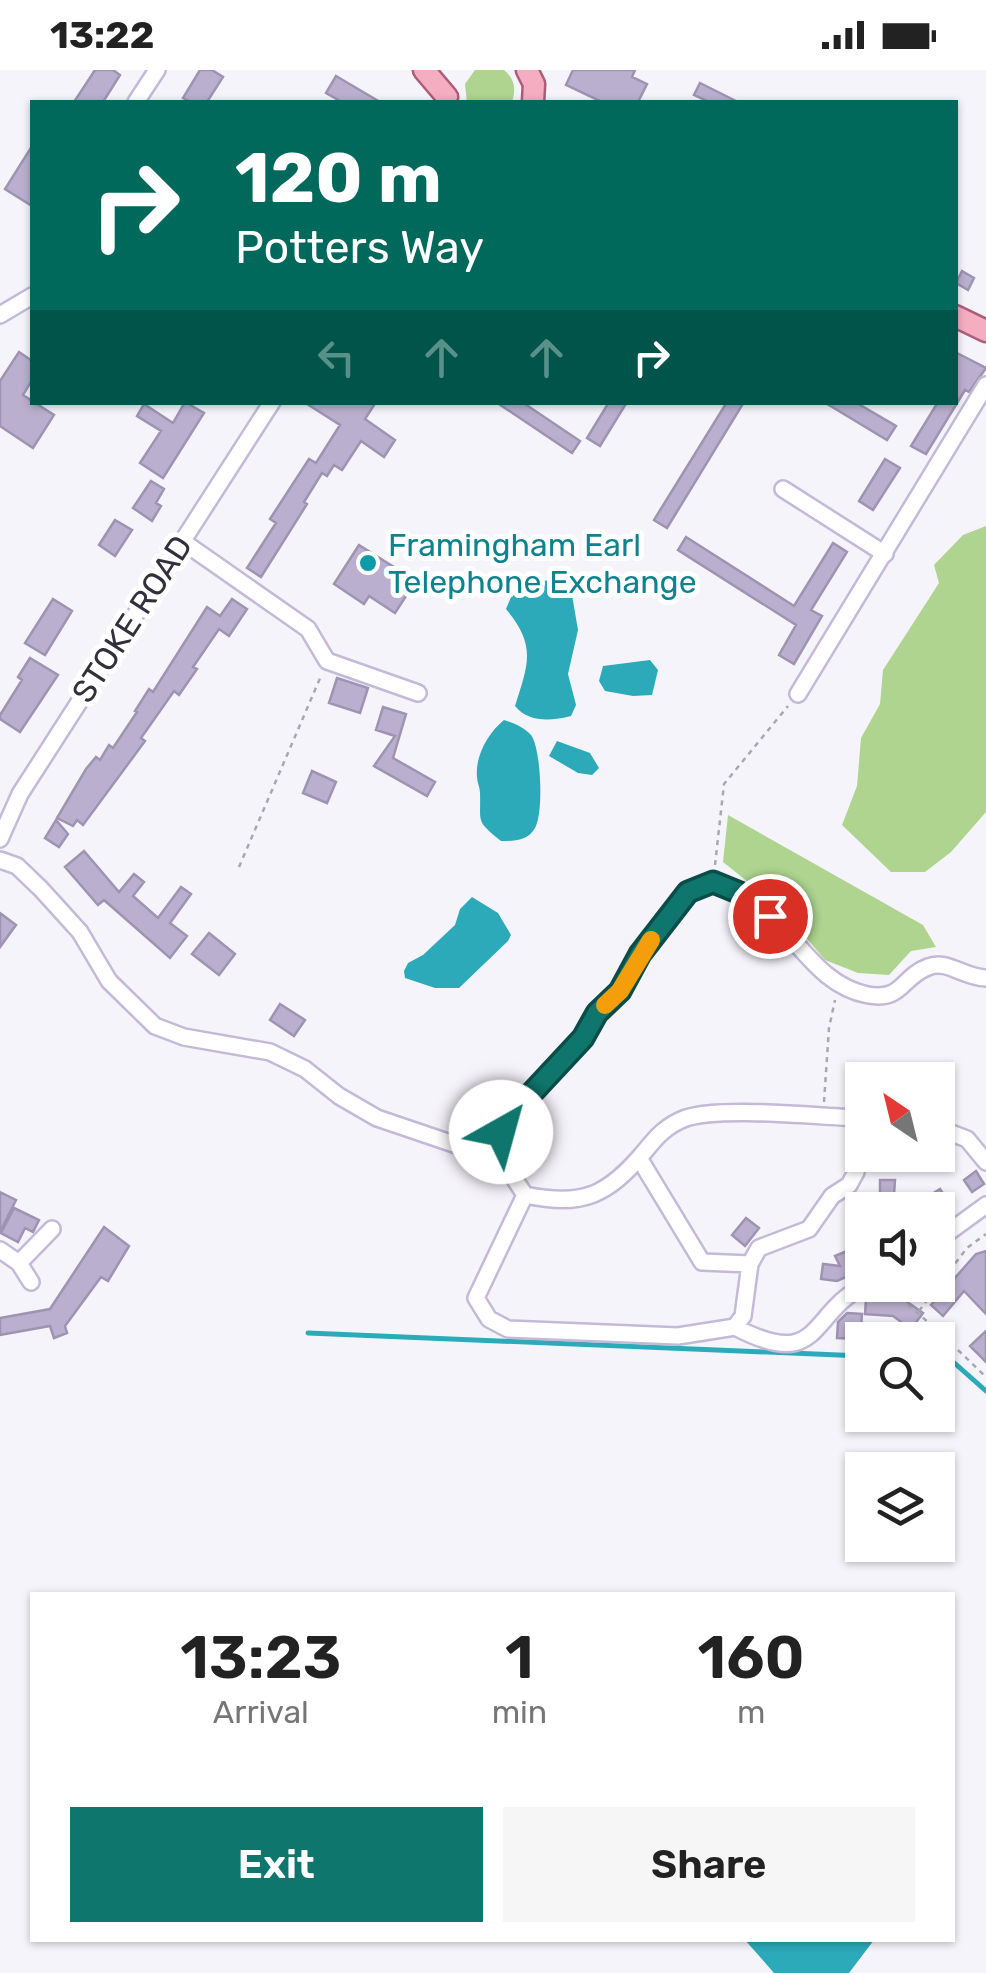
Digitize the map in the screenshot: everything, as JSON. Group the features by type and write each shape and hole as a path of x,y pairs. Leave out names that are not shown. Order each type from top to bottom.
{"main road":[{"path":"424,70 448,100"},
{"path":"528,70 537,100"},
{"path":"448,100 454,71"},
{"path":"958,318 986,332"}],"street":[{"path":"137,100 156,70"},
{"path":"0,314 30,297"},
{"path":"798,694 986,385"},
{"name":"STOKE ROAD","path":"0,838 20,794 270,405"},
{"path":"783,489 885,554"},
{"path":"182,540 308,629 327,661 418,693"},
{"path":"0,860 17,866 40,889 80,932 109,982 156,1026 184,1037 270,1052 306,1068 338,1096 377,1118 486,1155 508,1169 525,1195 552,1200 585,1199 612,1186 664,1128 688,1117 726,1114 845,1118"},
{"path":"486,1155 516,1110 575,1048 597,1013 620,991 640,954 688,892 713,882 740,893 770,916 838,984 867,995 888,996 902,990 913,975 931,965 951,966 966,978 986,978"},
{"path":"955,1134 967,1139 986,1162"},
{"path":"639,1158 702,1262 750,1264"},
{"path":"735,1326 743,1316 750,1264 759,1248 809,1228 856,1172"},
{"path":"525,1195 476,1298 489,1319 508,1330 678,1336 735,1326 773,1343 795,1342 816,1333 845,1301"},
{"path":"955,1228 986,1205"},
{"path":"19,1262 52,1228"},
{"path":"0,1250 19,1262 30,1282"}],"path":[{"path":"240,867 327,661"},
{"path":"713,882 724,784 798,694"},
{"path":"822,1117 829,1028 838,984"},
{"path":"917,1314 967,1248 986,1234"},
{"path":"904,1302 936,1329 944,1345 958,1351 986,1377"}],"green space":[{"path":"475,70 504,70 514,84 512,100 467,100 465,84"},
{"path":"986,526 986,812 951,852 925,872 891,872 842,825 857,786 861,738 880,704 883,670 939,583 934,565 963,535"},
{"path":"728,815 923,925 936,947 911,951 889,975 858,973 825,960 782,909 723,862"}],"water":[{"path":"552,580 572,595 578,630 568,674 576,705 571,716 541,719 515,706 526,667 526,645 506,609 521,583"},
{"path":"650,660 658,670 652,695 605,691 599,681 603,666"},
{"path":"504,720 531,735 539,766 540,795 538,820 529,836 501,841 481,820 477,769 484,746"},
{"path":"557,741 590,753 599,768 592,775 578,773 549,756"},
{"path":"472,897 498,913 511,935 508,941 459,988 435,988 405,978 408,963 423,955 455,925 460,909"},
{"path":"747,1942 872,1942 849,1973 774,1973"}],"building":[{"path":"95,70 113,70 120,75 104,100 75,100"},
{"path":"200,70 212,70 223,77 208,100 183,98"},
{"path":"573,70 635,70 632,77 647,84 639,100 598,100 566,85"},
{"path":"336,76 377,100 338,100 326,93"},
{"path":"700,83 734,100 705,100 694,95"},
{"path":"30,149 30,205 5,189"},
{"path":"962,271 974,278 968,290 958,284"},
{"path":"19,352 30,360 30,383 23,395 30,400 30,405 38,405 54,415 33,448 0,426 0,381"},
{"path":"958,354 986,368 969,392 965,390 958,401"},
{"path":"146,405 173,423 183,405 204,413 163,478 140,463 161,431 137,416"},
{"path":"309,405 374,405 365,419 395,440 384,457 361,441 342,470 334,465 327,476 322,473 261,577 247,568 276,523 270,519 309,459 316,463 340,425"},
{"path":"500,405 526,405 580,441 572,453"},
{"path":"607,405 625,405 600,446 587,438"},
{"path":"725,405 742,405 667,528 654,520"},
{"path":"829,405 860,405 896,426 887,440"},
{"path":"936,405 956,405 926,454 911,446"},
{"path":"885,459 900,468 873,510 859,501"},
{"path":"151,481 164,489 156,503 161,506 152,521 133,508"},
{"path":"115,520 132,530 115,556 99,545"},
{"path":"686,537 794,606 833,543 847,552 811,610 822,616 794,664 779,655 796,625 678,550"},
{"name":"Framingham Earl Telephone Exchange","path":"359,545 416,581 395,613 369,596 364,604 334,584"},
{"path":"53,599 72,611 45,655 25,643"},
{"path":"232,599 247,609 229,636 219,629 179,695 174,691 141,738 145,741 83,825 77,820 73,826 57,818 86,769 96,757 100,760 109,745 113,748 149,689 153,692 207,607 220,616"},
{"path":"30,658 58,675 20,732 0,719 0,715 22,680 18,677"},
{"path":"337,678 368,688 360,713 329,703"},
{"path":"383,707 406,714 393,758 435,782 427,796 374,766 395,736 376,730"},
{"path":"312,771 336,782 327,803 303,793"},
{"path":"56,820 68,834 59,847 45,838"},
{"path":"84,851 119,892 134,874 144,882 133,896 158,918 181,887 191,894 170,923 187,936 170,958 104,900 98,905 65,867"},
{"path":"0,913 16,925 0,947"},
{"path":"209,933 235,954 219,975 192,954"},
{"path":"280,1004 305,1020 294,1036 270,1020"},
{"path":"976,1171 984,1184 972,1192 964,1180"},
{"path":"880,1180 895,1180 894,1192 880,1192"},
{"path":"0,1192 16,1200 0,1232"},
{"path":"14,1208 39,1220 33,1232 25,1228 18,1242 1,1233"},
{"path":"746,1218 759,1228 745,1246 732,1235"},
{"path":"104,1227 129,1246 108,1281 101,1277 65,1326 67,1333 54,1338 50,1326 0,1335 0,1318 50,1309"},
{"path":"986,1251 986,1314 964,1291 955,1302 955,1278 976,1254"},
{"path":"845,1252 845,1277 837,1281 821,1279 823,1264 840,1266 835,1256"},
{"path":"866,1302 907,1302 923,1313 916,1322 865,1314"},
{"path":"934,1302 955,1302 943,1316 931,1305"},
{"path":"847,1313 862,1314 861,1322 845,1322 845,1338 837,1338 838,1322"},
{"path":"986,1331 986,1362 970,1346"}],"waterway":[{"path":"308,1333 845,1355"},
{"path":"955,1364 986,1391"}],"slow traffic":[{"path":"605,1005 620,991 651,940"}],"place":[{"name":"Framingham Earl Telephone Exchange","path":"368,563"}],"route":[{"path":"501,1132 516,1110 583,1038 597,1013 620,991 640,954 688,892 713,882 740,893 770,916"}]}
